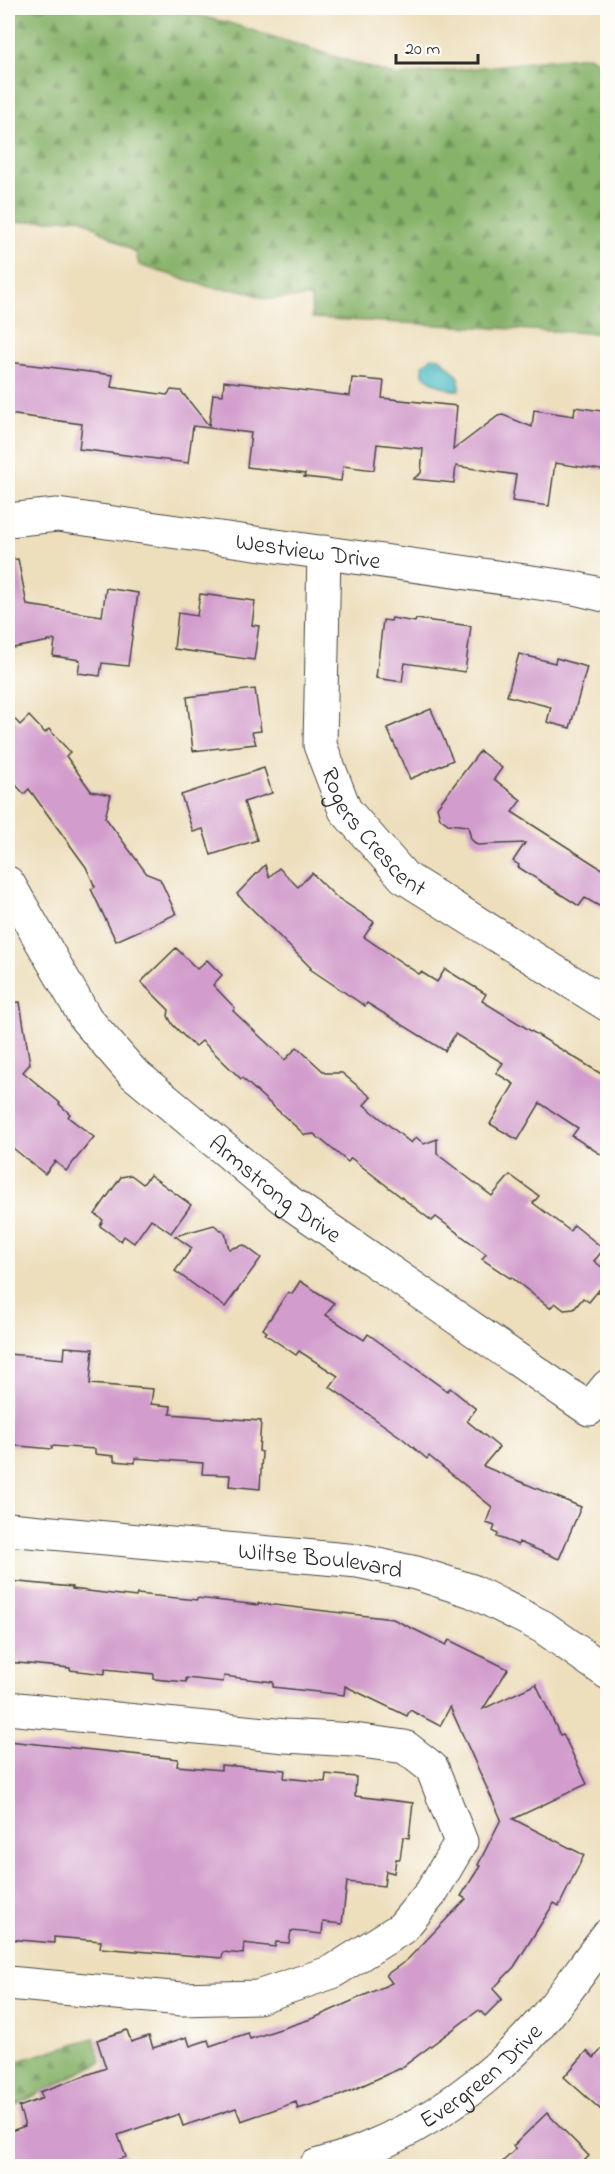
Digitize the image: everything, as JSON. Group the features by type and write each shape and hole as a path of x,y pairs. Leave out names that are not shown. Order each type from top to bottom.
{"street":[{"name":"Westview Drive","path":"8,520 57,515 574,588 608,596"},
{"name":"Rogers Crescent","path":"324,552 320,745 345,810 404,877 608,1005"},
{"name":"Armstrong Drive","path":"8,883 86,1019 132,1072 283,1198 589,1409 608,1386"},
{"name":"Wiltse Boulevard","path":"8,1529 358,1561 416,1573 472,1591 543,1627 608,1673"},
{"path":"8,1708 285,1736 354,1740 405,1747 432,1768 461,1842 431,1893 402,1928 332,1972 258,1997 182,1999 8,1983"},
{"name":"Evergreen Drive","path":"316,2166 364,2150 414,2126 471,2089 504,2062 538,2025 608,1935"}],"green space":[{"path":"8,8 166,8 229,23 397,76 588,56 607,66 607,334 312,318 311,297 267,299 242,290 213,288 139,265 136,253 81,218 8,223"},
{"path":"94,2038 101,2062 8,2109 8,2064"}],"water":[{"path":"432,357 440,358 459,377 459,390 440,386 423,375 423,365"}],"building":[{"path":"8,362 113,375 111,387 167,395 171,390 181,391 209,426 213,394 223,395 224,381 350,396 352,378 384,381 382,398 457,406 453,450 498,416 503,415 532,427 534,410 574,416 575,407 608,412 608,471 555,463 549,506 512,501 516,475 456,466 454,483 413,479 421,473 423,449 377,444 374,470 343,466 341,481 247,467 251,433 193,426 188,463 79,449 82,424 8,414"},
{"path":"18,559 27,605 102,616 106,588 138,593 128,666 102,663 100,676 78,673 80,660 53,656 55,640 8,649 8,560"},
{"path":"200,594 255,601 252,625 259,626 254,660 174,649 178,613 197,616"},
{"path":"392,618 471,626 465,672 405,663 402,682 376,678 383,620 391,621"},
{"path":"519,654 555,663 556,658 587,667 570,728 547,722 551,707 507,696"},
{"path":"255,689 261,731 252,732 256,744 193,751 187,697"},
{"path":"431,709 453,760 410,779 387,728"},
{"path":"8,712 20,725 29,716 45,733 49,729 70,752 66,756 91,791 111,795 105,817 147,874 160,879 176,914 116,941 91,889 95,887 86,867 29,789 24,794 8,776"},
{"path":"480,751 502,768 494,779 521,800 512,812 608,873 608,911 585,898 579,906 518,867 519,865 513,861 525,843 477,845 471,839 468,826 448,824 440,818 437,807"},
{"path":"264,768 272,793 244,802 257,840 211,855 203,829 193,832 181,795"},
{"path":"265,865 269,877 279,868 298,887 312,873 335,896 374,922 364,937 419,974 421,972 437,982 445,969 486,994 482,1001 608,1078 608,1159 572,1136 578,1128 540,1103 518,1140 490,1124 514,1084 496,1073 503,1063 455,1034 445,1051 367,1003 365,1006 310,969 237,894"},
{"path":"176,948 197,969 207,960 222,975 213,985 235,1008 233,1011 285,1060 297,1047 325,1073 342,1073 371,1097 364,1105 411,1143 416,1137 424,1144 437,1139 437,1154 492,1196 510,1175 539,1196 533,1203 570,1231 574,1225 604,1249 594,1261 608,1272 608,1279 589,1302 583,1298 574,1309 564,1310 555,1303 550,1308 511,1277 482,1259 486,1254 436,1217 432,1221 351,1158 348,1162 314,1134 305,1135 202,1041 195,1047 173,1025 168,1016 169,1010 141,982"},
{"path":"20,1002 30,1064 23,1072 60,1103 70,1114 68,1117 94,1137 66,1171 55,1161 45,1174 8,1144 8,1003"},
{"path":"131,1175 143,1184 150,1175 191,1205 171,1233 151,1219 134,1243 124,1236 121,1241 100,1226 103,1220 95,1214 121,1177"},
{"path":"214,1225 225,1233 229,1249 244,1245 261,1258 225,1307 175,1271 192,1248 175,1236"},
{"path":"300,1281 334,1303 326,1315 364,1340 368,1334 447,1391 450,1388 476,1409 467,1421 499,1447 483,1466 581,1507 559,1559 519,1542 518,1545 497,1537 498,1534 493,1531 495,1526 486,1523 492,1507 429,1456 427,1459 402,1438 330,1387 338,1376 299,1351 296,1355 265,1334 267,1332 263,1329 288,1292 292,1294"},
{"path":"65,1347 93,1349 90,1384 153,1389 151,1404 171,1406 170,1414 261,1421 260,1489 229,1486 230,1475 202,1474 203,1463 135,1458 135,1463 114,1461 114,1456 95,1454 95,1449 52,1446 52,1449 8,1445 8,1354 64,1359"},
{"path":"8,1581 72,1587 72,1589 136,1597 137,1594 258,1605 258,1603 393,1619 446,1645 449,1640 508,1669 483,1709 536,1684 587,1784 513,1819 584,1855 559,1906 554,1903 514,1967 493,1989 502,1999 485,2016 479,2010 401,2068 339,2096 298,2109 296,2102 241,2121 236,2108 183,2126 179,2114 118,2135 126,2157 99,2166 8,2166 8,2132 25,2126 19,2107 43,2098 40,2092 106,2068 97,2040 127,2030 131,2042 149,2036 153,2048 187,2037 190,2046 208,2040 210,2046 248,2033 250,2039 314,2018 392,1983 386,1975 407,1960 466,1899 461,1896 480,1866 478,1865 501,1819 450,1707 440,1726 410,1710 407,1716 345,1686 344,1695 273,1687 273,1682 224,1676 223,1682 186,1678 186,1682 154,1679 154,1674 105,1669 105,1674 8,1662"},
{"path":"8,1741 178,1759 177,1766 221,1770 221,1765 285,1770 284,1778 325,1782 326,1774 356,1777 355,1796 413,1803 409,1838 403,1837 400,1859 396,1859 394,1873 386,1871 384,1886 347,1882 342,1924 323,1922 322,1934 291,1931 289,1943 276,1942 275,1947 244,1943 243,1954 223,1952 222,1958 100,1948 101,1941 54,1937 54,1943 8,1939"},
{"path":"608,2042 608,2116 564,2077 587,2051 594,2058"},
{"path":"547,2113 589,2156 579,2166 498,2166 516,2149 513,2146"}]}
